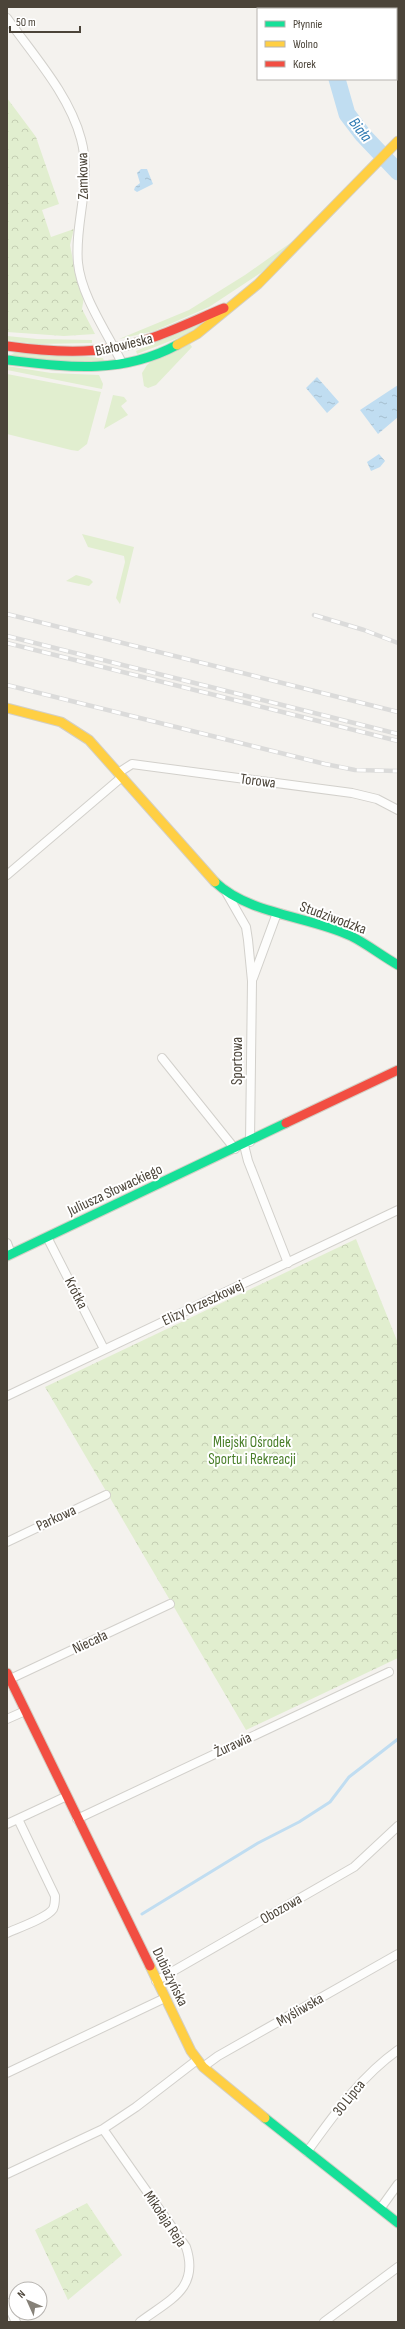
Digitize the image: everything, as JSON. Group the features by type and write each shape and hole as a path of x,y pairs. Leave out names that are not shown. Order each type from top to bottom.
{"street":[{"name":"Zamkowa","path":"7,18 63,98 75,120 82,141 85,169 78,264 90,300 122,364"},
{"name":"Białowieska","path":"7,360 39,366 73,368 122,364 169,349 197,334 258,284 294,250 396,144"},
{"name":"Białowieska","path":"7,346 62,351 114,348 163,334 234,304"},
{"name":"Sportowa","path":"7,708 48,717 77,730 120,775 208,875 226,892 246,927 252,981 247,1143 248,1161 288,1263"},
{"name":"Torowa","path":"7,875 132,764 352,793 377,799 398,810"},
{"name":"Sportowa","path":"226,892 277,913 252,981"},
{"name":"Studziwodzka","path":"277,913 350,936 398,964"},
{"path":"162,1058 235,1149"},
{"name":"Juliusza Słowackiego","path":"9,1255 235,1149 398,1070"},
{"name":"Elizy Orzeszkowej","path":"7,1396 398,1210"},
{"name":"Krótka","path":"47,1237 104,1350"},
{"path":"7,1243 9,1255"},
{"name":"Parkowa","path":"7,1542 106,1495"},
{"name":"Niecała","path":"9,1676 170,1604"},
{"name":"Żurawia","path":"78,1819 389,1672"},
{"name":"Dubiażyńska","path":"9,1676 156,1981 197,2060 307,2152 398,2223"},
{"path":"7,1719 25,1710"},
{"path":"7,1824 66,1796"},
{"path":"7,1933 47,1915 53,1909 55,1904 55,1896 18,1819"},
{"name":"Obozowa","path":"156,1981 354,1867 398,1826"},
{"name":"Myśliwska","path":"204,2067 218,2056 398,1954"},
{"path":"7,2073 165,1998"},
{"name":"30 Lipca","path":"307,2152 341,2106 371,2072 398,2050"},
{"path":"7,2174 103,2129 136,2107 197,2060"},
{"name":"Mikołaja Reja","path":"103,2129 186,2247 190,2261 190,2272 187,2282 178,2293 140,2322"},
{"path":"380,2209 398,2184"},
{"path":"324,2322 398,2267"},
{"path":"7,2303 16,2322"}],"green space":[{"path":"7,98 36,137 59,204 42,210 51,237 74,229 70,245 75,271 84,297 82,309 95,334 64,336 7,332"},
{"path":"296,239 262,272 209,307 154,331 119,339 189,310 245,275"},
{"path":"213,318 183,336 137,354 136,351"},
{"path":"7,336 37,339 92,340 92,343 37,344 7,340"},
{"path":"190,344 192,347 156,385 148,388 144,386 142,373 147,365 154,359"},
{"path":"16,352 103,358 104,361 56,362 9,356"},
{"path":"7,366 51,373 99,375 103,384 102,389 7,370"},
{"path":"7,374 101,392 87,444 78,451 7,434"},
{"path":"113,395 124,397 127,401 121,406 128,415 104,429"},
{"path":"82,534 134,547 120,604 116,598 125,562 124,556 88,547"},
{"path":"76,575 90,579 93,582 89,586 66,581"},
{"name":"Miejski Ośrodek Sportu i Rekreacji","path":"356,1239 398,1343 398,1658 246,1730 45,1387"},
{"path":"87,2203 122,2255 68,2300 35,2230"}],"water":[{"path":"141,169 147,169 153,184 137,192 134,190 140,183 137,173"},
{"path":"317,377 339,402 327,413 306,388"},
{"path":"398,385 398,417 378,434 360,410"},
{"path":"379,454 385,461 380,467 371,471 367,462"}],"waterway":[{"name":"Biała","path":"337,80 347,114 363,135 398,172"},
{"path":"142,1914 258,1843 299,1822 330,1802 349,1777 398,1739"}],"railway":[{"path":"7,614 398,712"},
{"path":"314,615 364,630 398,643"},
{"path":"7,636 398,734"},
{"path":"7,643 398,741"},
{"path":"7,685 325,764 355,770 398,771"}],"traffic: fast":[{"path":"7,360 72,366 114,365 156,355 177,345"},
{"path":"215,882 229,893 245,902 280,914 335,929 351,936 398,965"},
{"path":"7,1256 286,1123"},
{"path":"265,2118 398,2223"}],"traffic: slow":[{"path":"177,345 197,334 258,284 398,141"},
{"path":"7,708 61,722 89,740 215,882"},
{"path":"150,1966 191,2051 203,2067 265,2118"}],"traffic: jam":[{"path":"7,346 60,351 87,351 114,348 143,341 224,308"},
{"path":"286,1123 398,1070"},
{"path":"7,1673 150,1966"}]}
